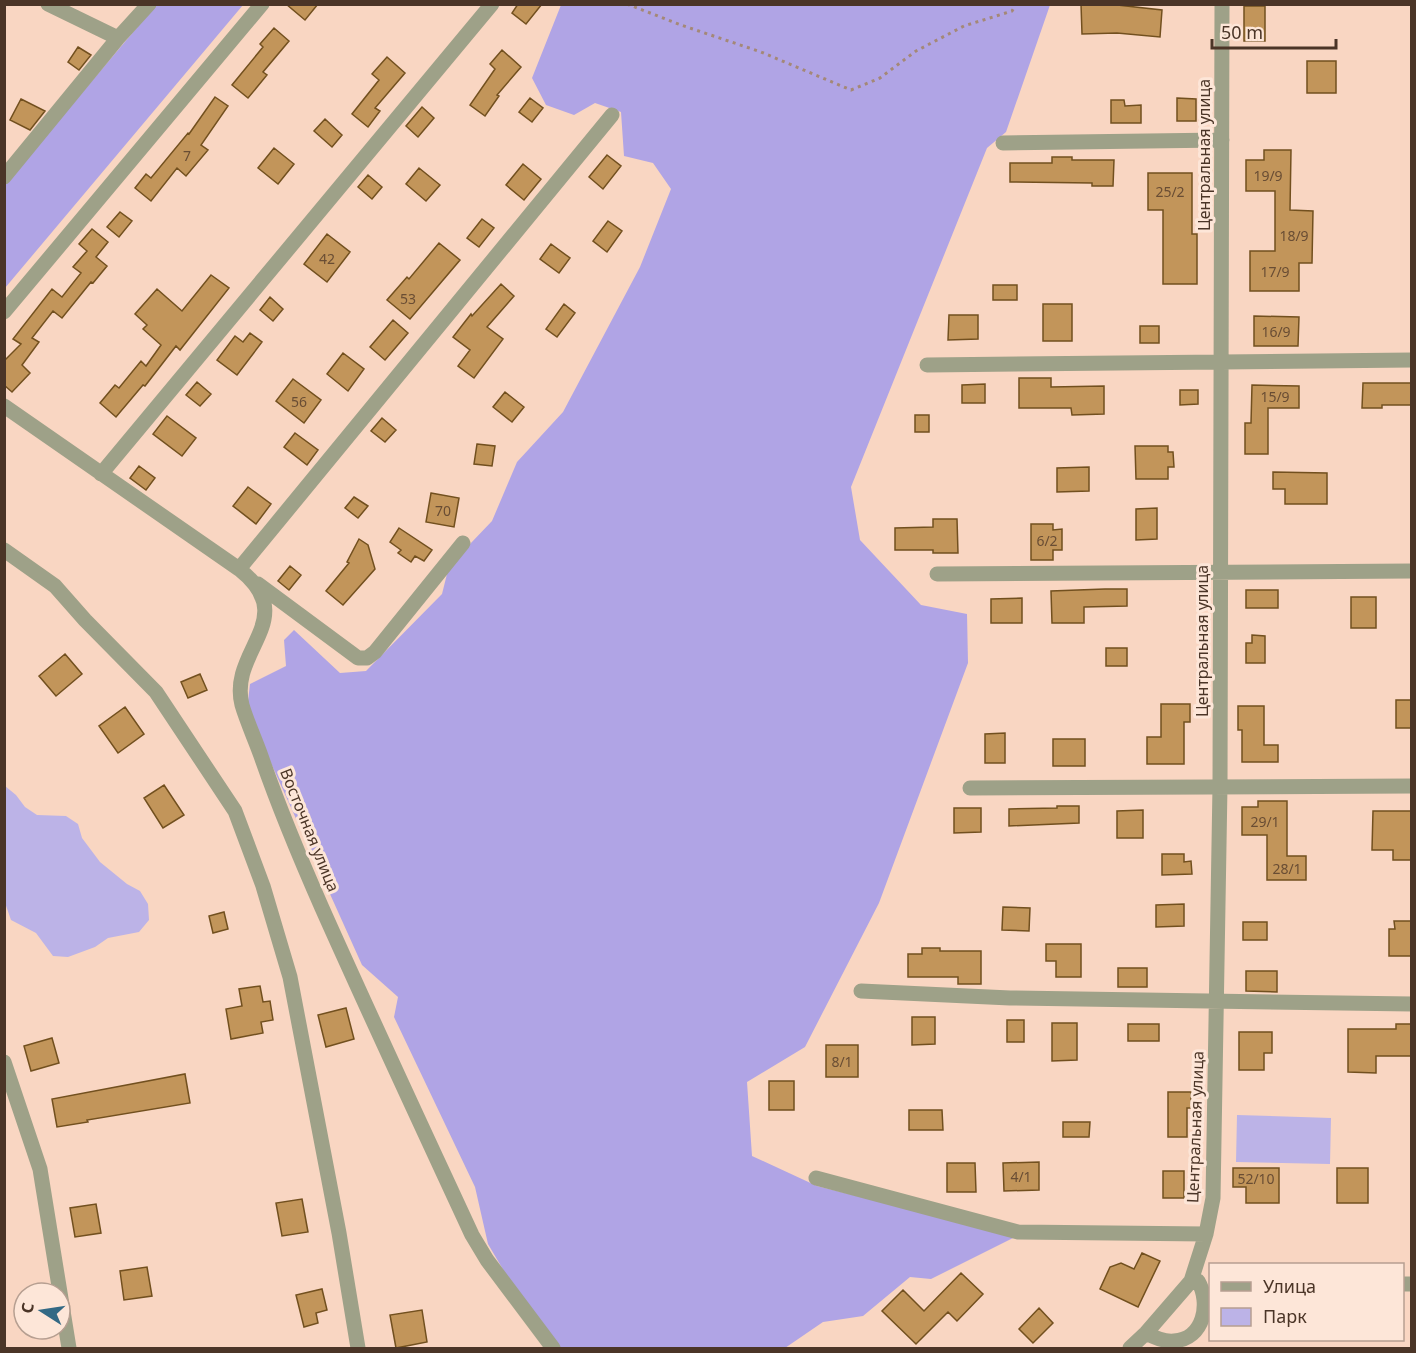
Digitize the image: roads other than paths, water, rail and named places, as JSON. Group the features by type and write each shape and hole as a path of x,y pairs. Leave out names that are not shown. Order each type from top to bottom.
{"street":[{"path":"48,4 118,38"},
{"path":"6,173 149,4"},
{"path":"4,312 262,4"},
{"path":"101,474 492,4"},
{"name":"Центральная улица","path":"1198,1279 1213,1198 1220,786 1222,4"},
{"path":"463,543 375,652 367,658 358,658 245,574 612,115"},
{"path":"1002,142 1222,140"},
{"path":"927,365 1412,360"},
{"name":"Восточная улица","path":"4,406 245,574 264,599 264,619 259,637 245,665 241,680 242,703 282,817 371,1018 472,1235 487,1260 553,1348"},
{"path":"4,550 55,586 156,692 235,811 263,886 290,977 339,1233 358,1348"},
{"path":"937,574 1412,571"},
{"path":"970,788 1412,786"},
{"path":"861,991 1010,998 1412,1004"},
{"path":"4,1062 40,1169 69,1348"},
{"path":"816,1178 1018,1232 1206,1234"},
{"path":"1130,1348 1198,1279 1206,1305 1203,1317 1191,1336 1175,1341 1159,1340 1146,1333"}]}
